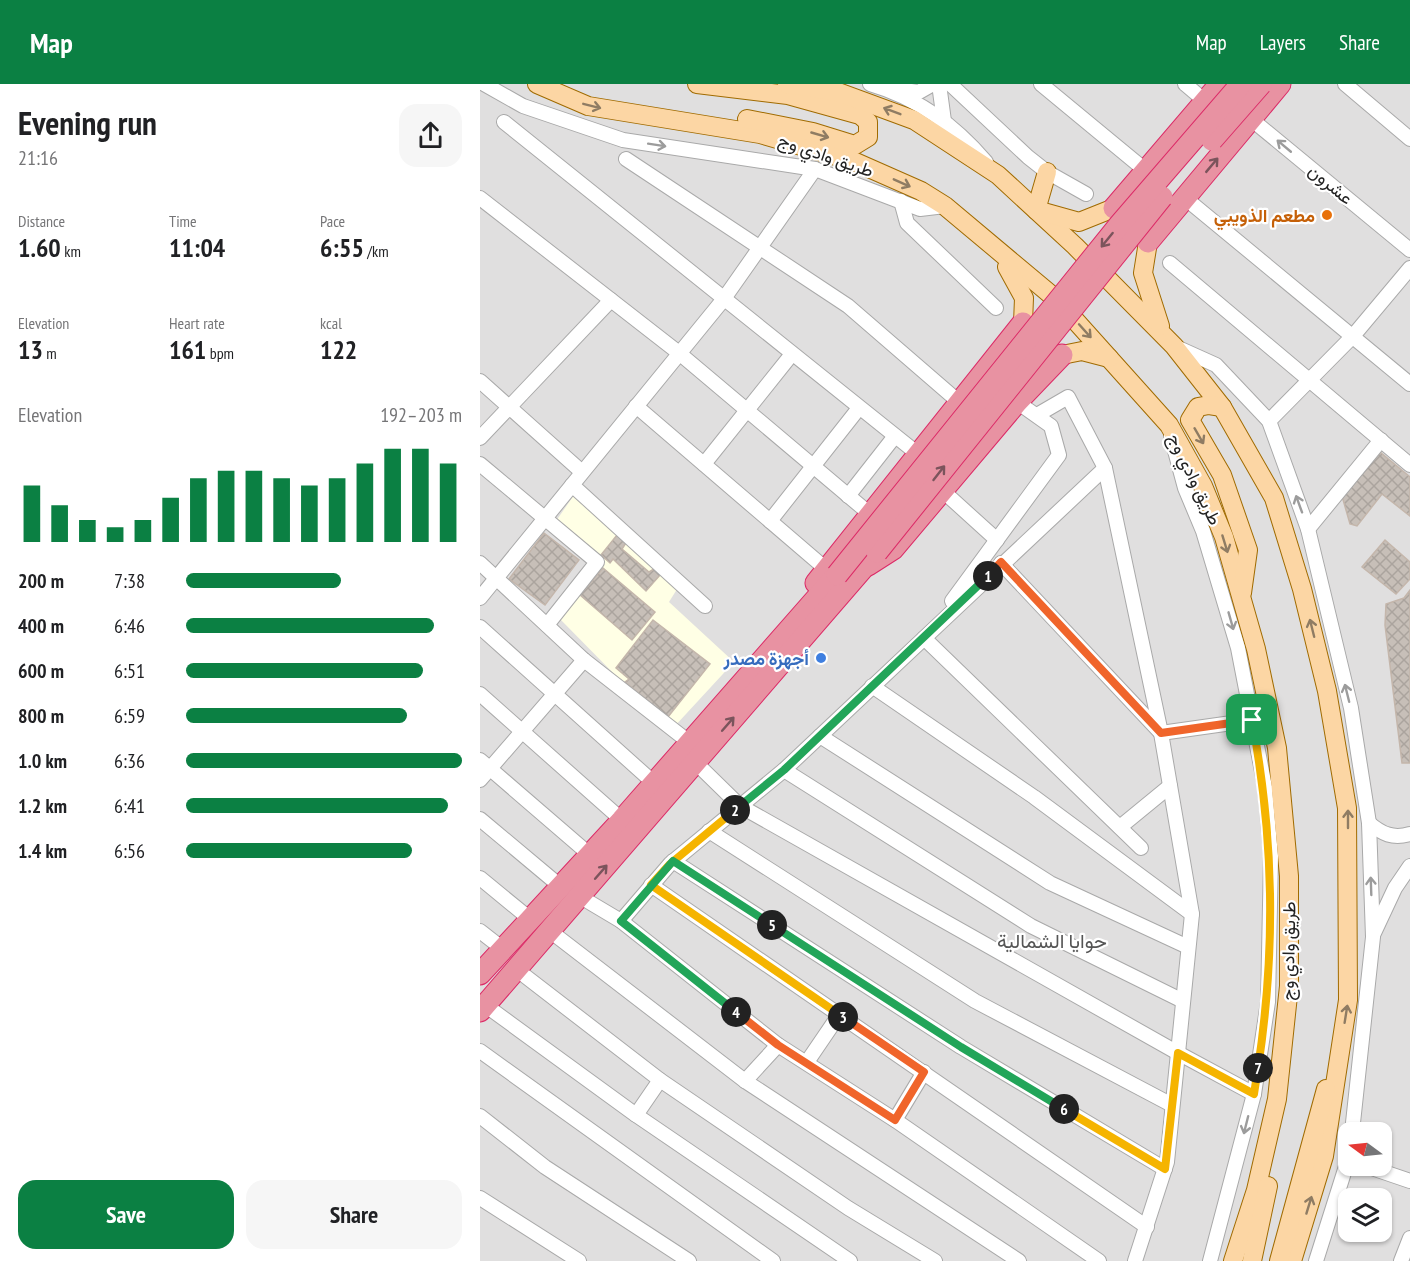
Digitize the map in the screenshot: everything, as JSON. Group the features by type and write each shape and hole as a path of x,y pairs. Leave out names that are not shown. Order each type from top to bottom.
{"highway":[{"path":"483,1008 579,896 692,752 750,671 1091,260 1241,84"},
{"path":"480,974 654,783 692,752 863,568 1169,189 1262,84"},
{"path":"1148,242 1280,84"},
{"path":"1114,208 1212,90"},
{"path":"832,572 870,514 1023,323"},
{"path":"863,568 894,549 1017,402 1062,355"}],"main road":[{"name":"طريق وادي وج","path":"537,84 588,106 760,134 852,161 921,191 945,206 1056,299 1169,425 1203,486 1242,600 1256,649 1277,748 1289,876 1289,986 1277,1099 1256,1190 1233,1261"},
{"path":"680,121 708,116 752,120 813,132 855,145 865,141 870,132 868,122 860,115 788,95 697,84"},
{"path":"787,84 838,92 914,120 942,136 998,175 1168,340 1222,407 1274,498 1302,589 1327,691 1347,808 1348,999 1324,1156 1292,1261"},
{"path":"1036,210 1047,172"},
{"path":"1036,210 1079,222 1114,208"},
{"path":"1148,242 1143,273 1168,340"},
{"path":"996,250 1018,282 1024,298 1023,323"},
{"path":"1062,355 1082,351 1109,358"},
{"path":"1222,407 1209,405 1198,407 1190,420 1222,475 1248,550 1242,600"},
{"path":"1279,1261 1316,1118 1341,1045"},
{"path":"1252,1261 1289,1097 1282,1047"}],"street":[{"path":"484,84 523,106 623,140 815,169 920,209 945,206"},
{"path":"877,86 919,92 933,84"},
{"path":"939,84 944,121"},
{"path":"950,84 1047,172 1086,194"},
{"path":"1041,84 1145,170"},
{"path":"1185,84 1212,90"},
{"path":"1345,84 1410,139"},
{"path":"877,86 922,105 960,132 998,175"},
{"name":"عشرون","path":"1251,119 1410,250"},
{"path":"504,122 723,300 918,454"},
{"path":"626,159 848,306 959,402"},
{"path":"480,598 723,300 815,169"},
{"path":"480,198 679,353 870,514"},
{"path":"1185,198 1410,384"},
{"path":"901,201 907,223 996,308"},
{"path":"1170,263 1410,465"},
{"path":"1269,421 1353,336 1410,268"},
{"path":"480,438 611,300"},
{"path":"1168,340 1216,365 1269,421 1308,529 1351,708 1369,823 1372,937 1353,1122"},
{"path":"704,464 792,354"},
{"path":"480,381 582,472"},
{"path":"1037,415 1068,397 1105,468 1161,733 1192,914 1165,1169 1135,1261"},
{"path":"927,634 1059,455 1051,426 1017,402"},
{"path":"636,406 832,572"},
{"path":"770,521 859,408"},
{"path":"1169,425 1185,488 1203,531 1238,648 1265,787 1270,856 1271,930 1268,1002 1254,1094 1210,1261"},
{"path":"848,496 895,436"},
{"path":"1308,529 1381,440"},
{"path":"480,464 543,520 597,562 547,625"},
{"path":"621,921 673,861 784,770 1001,562 1105,468"},
{"path":"572,485 705,606"},
{"path":"944,492 997,540"},
{"path":"1001,562 1161,733"},
{"path":"480,563 584,660 692,752 740,806 1254,1094"},
{"path":"480,627 654,783"},
{"path":"927,634 1141,848"},
{"path":"480,780 485,764 522,731 584,660"},
{"path":"872,686 1034,797 1192,914"},
{"path":"480,693 621,820"},
{"path":"1161,733 1252,720"},
{"path":"820,736 1050,883 1188,947"},
{"path":"485,764 590,854"},
{"path":"784,770 1030,926 1183,1001"},
{"path":"1120,828 1170,786"},
{"path":"480,819 560,886"},
{"path":"1369,823 1382,834 1392,836 1410,834"},
{"path":"709,831 975,1001 1172,1105"},
{"path":"673,861 961,1047 1165,1169"},
{"path":"1372,937 1395,888 1410,866"},
{"path":"480,878 530,919"},
{"path":"651,885 1147,1227"},
{"path":"579,896 621,921 778,1045 895,1120 1099,1261"},
{"path":"480,931 503,949"},
{"path":"549,931 745,1081 1019,1261"},
{"path":"516,969 660,1080 918,1257 935,1261"},
{"path":"483,1008 850,1261"},
{"path":"807,1062 839,1015"},
{"path":"745,1081 778,1045"},
{"path":"480,1051 772,1261"},
{"path":"895,1120 924,1072"},
{"path":"636,1115 660,1080"},
{"path":"480,1116 545,1167 689,1261"},
{"path":"1392,1174 1410,1180"},
{"path":"1316,1261 1343,1176"},
{"path":"480,1198 579,1261"},
{"path":"1401,1261 1410,1238"}],"shaded area":[{"path":"480,84 1410,84 1410,1261 480,1261"},
{"path":"574,495 679,586 669,602 734,662 674,727 618,678 559,618 602,562 556,521"}],"building":[{"path":"1380,452 1410,477 1410,516 1382,494 1357,526 1350,524 1342,496"},
{"path":"544,533 579,560 545,605 509,579"},
{"path":"617,535 626,543 622,549 649,572 654,569 661,574 646,591 613,559 610,563 601,555"},
{"path":"1385,540 1410,562 1410,579 1396,594 1362,567"},
{"path":"603,568 655,612 632,640 580,595"},
{"path":"1410,590 1410,763 1402,763 1385,625 1386,604 1404,598"},
{"path":"653,620 710,664 668,717 625,682 629,679 616,668"}],"place":[{"name":"مطعم الذويبي","path":"1327,215"},
{"name":"أجهزة مصدر","path":"821,658"}],"district":[{"name":"حوايا الشمالية","path":"1052,941"}],"route":[{"path":"1252,720 1161,733 1001,562 784,770 673,861 651,885 924,1072 895,1120 778,1045 621,921 651,885 670,864 673,861 961,1047 1165,1169 1178,1053 1254,1094 1268,1002 1271,930 1270,856 1265,787 1252,720"}]}
